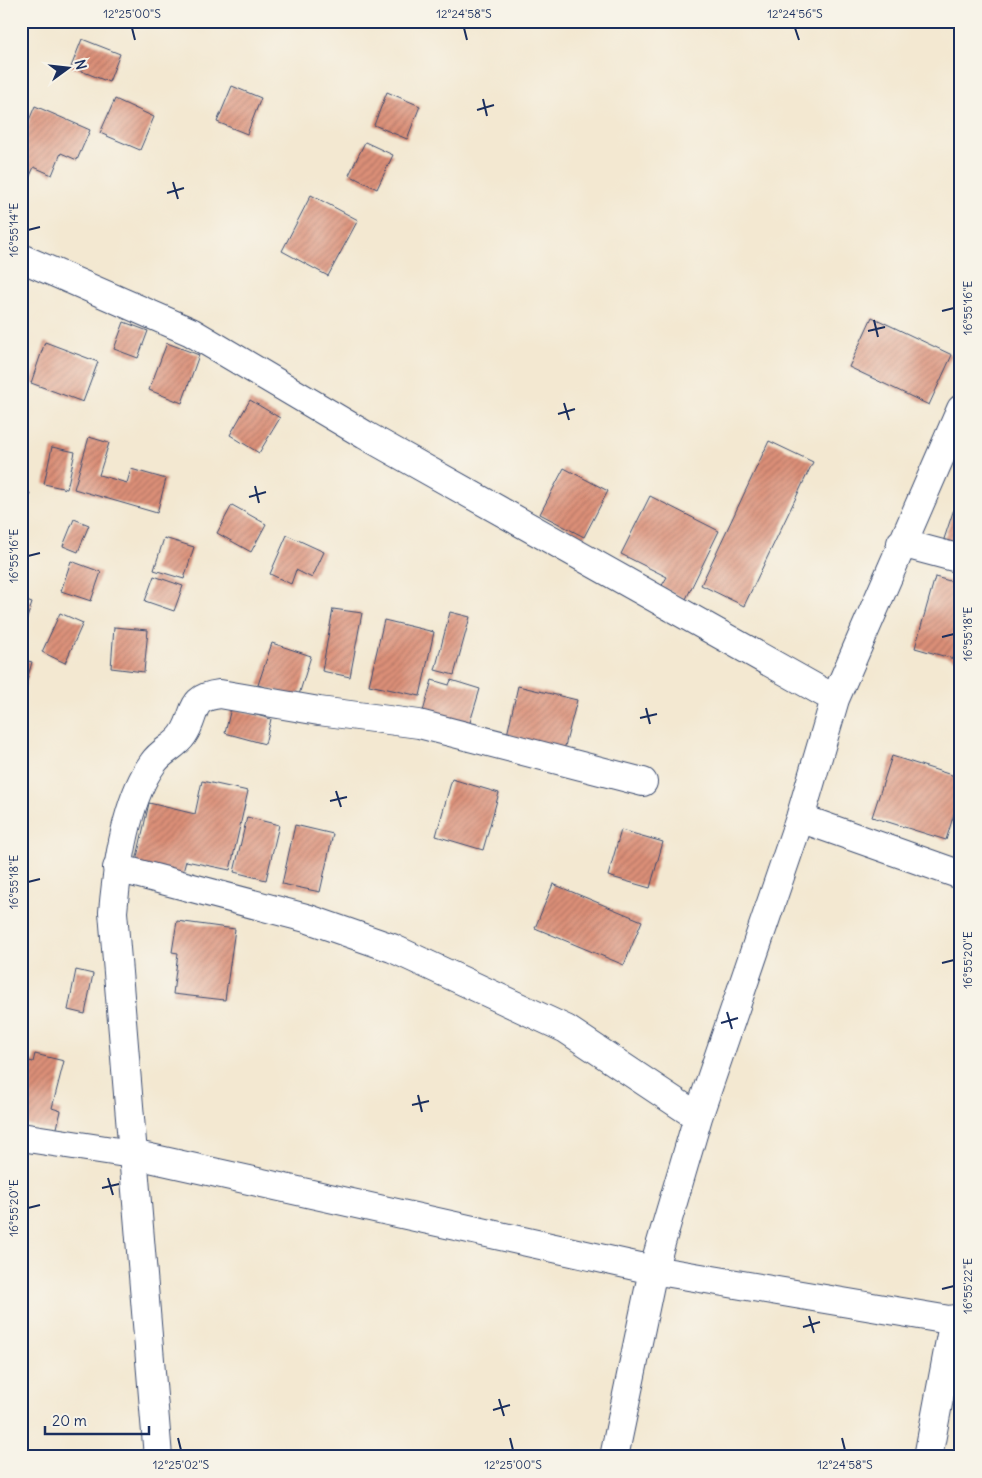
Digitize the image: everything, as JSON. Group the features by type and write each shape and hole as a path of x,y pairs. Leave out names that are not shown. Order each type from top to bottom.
{"street":[{"path":"21,258 190,332 365,435 835,699"},
{"path":"614,1457 653,1270 698,1117 800,818 835,699 901,543 961,409"},
{"path":"901,543 961,559"},
{"path":"158,1457 112,912 117,868 133,804 152,764 162,751 178,742 187,729 196,704 206,696 220,694 318,711 419,724 643,782"},
{"path":"800,818 961,875"},
{"path":"117,868 306,918 392,948 566,1030 698,1117"},
{"path":"21,1137 132,1154 653,1270 957,1320 928,1457"}],"building":[{"path":"82,39 120,54 109,82 71,67"},
{"path":"232,86 261,98 247,134 217,122"},
{"path":"387,92 420,106 407,139 374,125"},
{"path":"115,99 154,117 140,150 100,133"},
{"path":"35,106 90,130 77,160 61,153 52,175 34,167 28,180 21,177 21,139"},
{"path":"365,142 393,155 377,189 349,175"},
{"path":"311,195 358,220 328,276 282,251"},
{"path":"872,317 952,355 929,405 849,367"},
{"path":"124,322 148,331 138,358 114,349"},
{"path":"45,342 98,362 83,402 31,383"},
{"path":"167,343 199,355 182,403 149,390"},
{"path":"250,400 280,418 259,453 230,435"},
{"path":"89,437 109,443 99,475 127,483 131,469 166,479 157,513 74,489"},
{"path":"769,441 813,462 744,606 701,585"},
{"path":"52,447 75,452 67,489 44,484"},
{"path":"564,468 608,491 584,537 540,514"},
{"path":"21,491 30,493 22,520 21,519"},
{"path":"961,491 961,548 943,542"},
{"path":"650,496 719,531 686,599 661,587 667,577 621,554"},
{"path":"232,505 266,524 251,552 217,533"},
{"path":"74,519 89,525 78,552 63,546"},
{"path":"287,535 324,552 312,578 296,570 291,584 270,574"},
{"path":"164,538 194,547 184,579 154,570"},
{"path":"71,561 101,572 91,601 61,591"},
{"path":"154,576 183,586 174,611 145,601"},
{"path":"935,577 961,584 961,661 915,648"},
{"path":"21,599 32,603 25,624 21,623"},
{"path":"333,609 362,613 350,677 322,671"},
{"path":"450,612 470,617 454,675 435,670"},
{"path":"60,613 83,623 65,663 42,652"},
{"path":"384,620 434,632 420,696 369,685"},
{"path":"114,627 148,630 144,672 111,668"},
{"path":"272,643 311,656 298,698 258,685"},
{"path":"21,659 32,662 22,697 21,697"},
{"path":"432,680 449,685 451,680 480,689 468,729 422,715"},
{"path":"518,686 577,700 564,750 507,735"},
{"path":"231,708 271,719 265,744 225,733"},
{"path":"892,756 961,778 961,791 946,840 872,817"},
{"path":"452,779 499,793 483,850 436,836"},
{"path":"202,781 248,791 230,870 186,861 182,876 135,866 149,803 195,814"},
{"path":"247,817 279,825 266,880 234,872"},
{"path":"295,825 333,834 320,892 282,884"},
{"path":"621,830 663,842 650,888 608,876"},
{"path":"553,884 642,921 624,965 535,928"},
{"path":"177,921 235,929 225,1000 173,994 178,953 172,952"},
{"path":"76,970 93,974 85,1014 68,1010"},
{"path":"35,1054 64,1061 52,1108 61,1111 56,1132 21,1123 21,1059 33,1062"}]}
